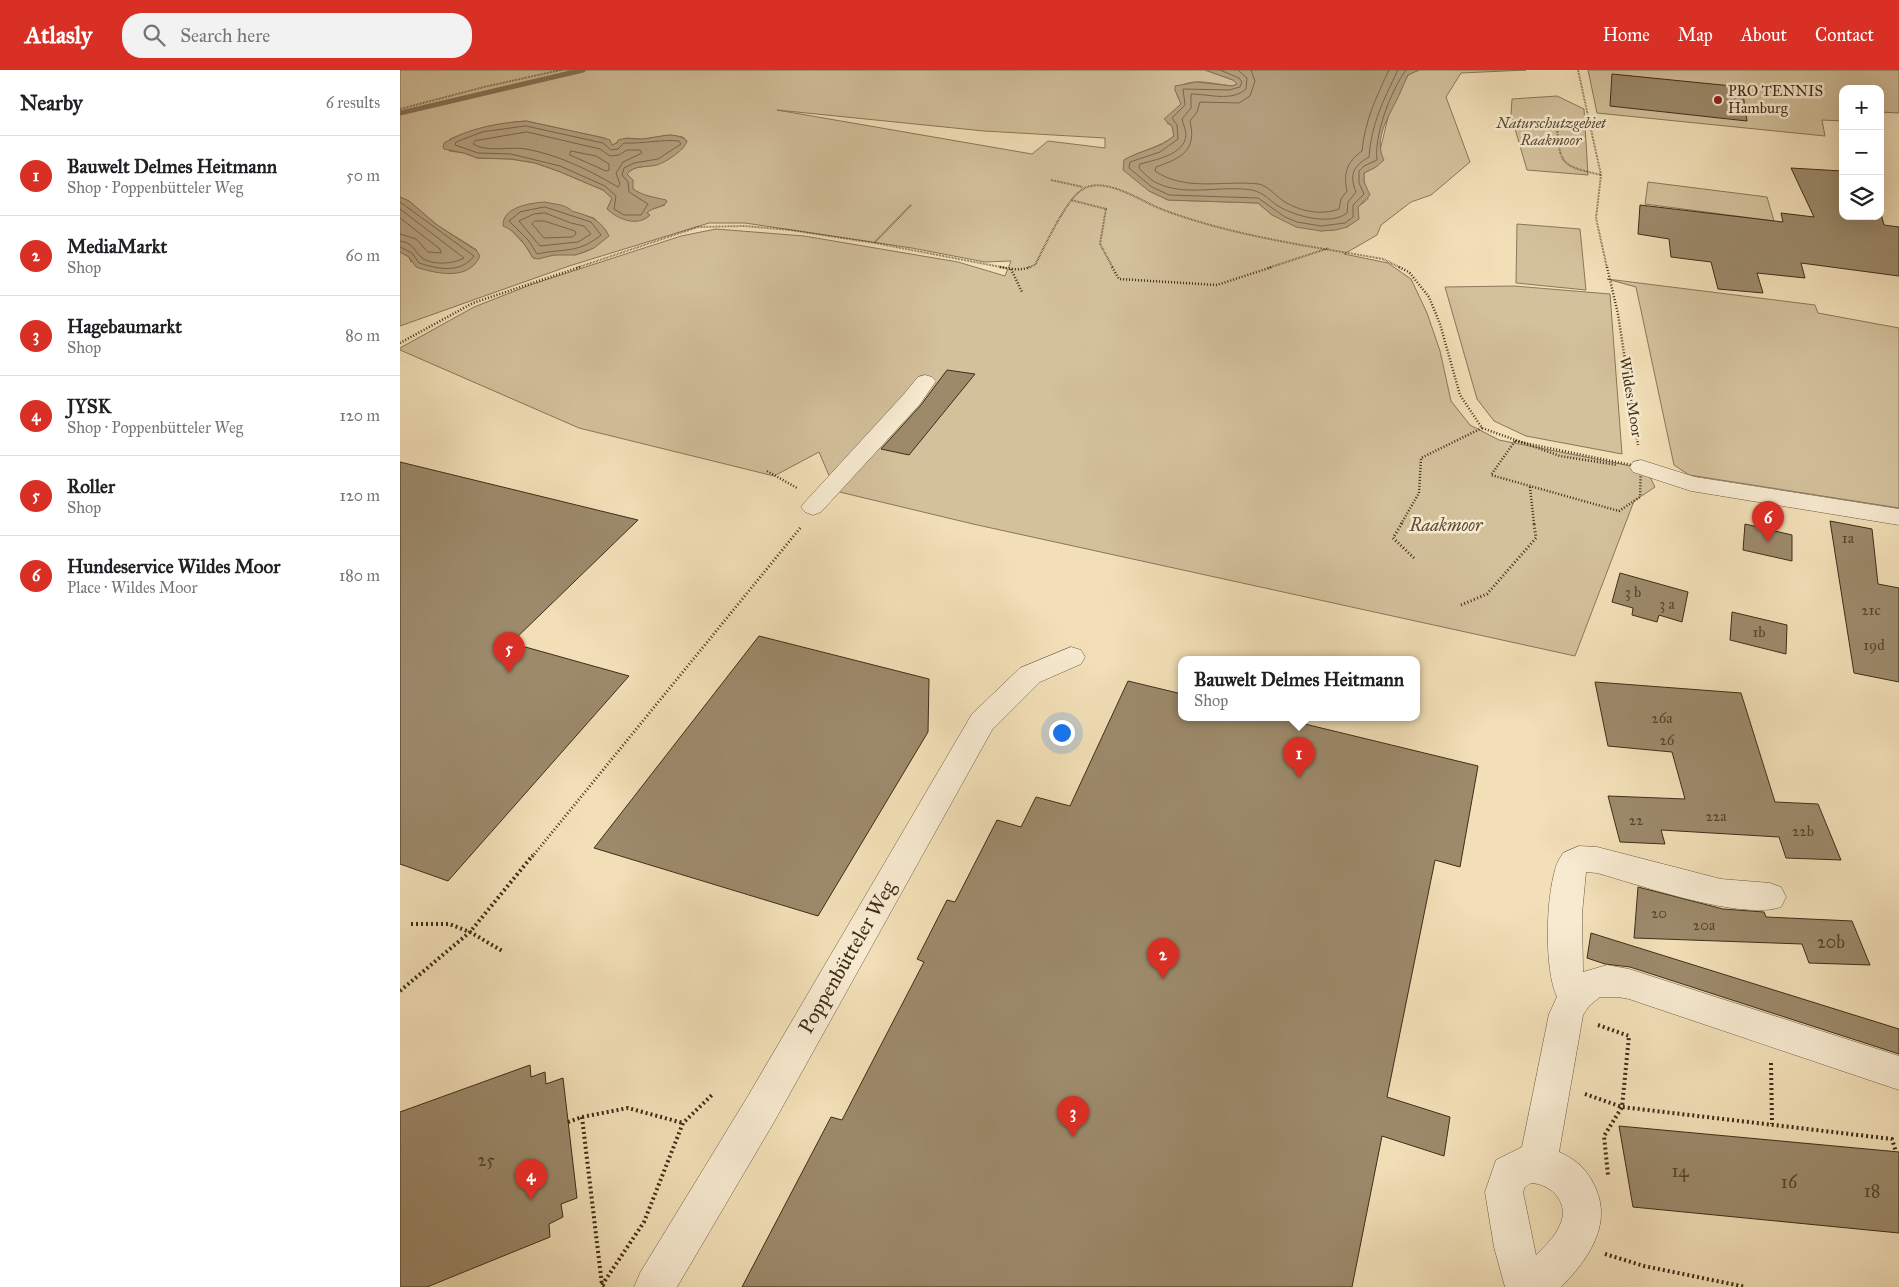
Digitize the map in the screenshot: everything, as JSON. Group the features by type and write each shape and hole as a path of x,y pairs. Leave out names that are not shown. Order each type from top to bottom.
{"street":[{"path":"813,507 912,399 925,381"},
{"path":"1641,467 1691,484 1899,516"},
{"name":"Poppenbütteler Weg","path":"654,1287 761,1109 982,722 1030,675 1071,657"},
{"path":"1538,1164 1570,1006 1566,971 1566,930 1568,878 1571,866 1575,861 1584,858 1596,860 1721,893 1770,897"},
{"path":"1570,1006 1588,984 1606,980 1621,982 1899,1073"},
{"path":"1525,1287 1514,1247 1504,1192 1510,1174 1522,1166 1538,1164 1553,1169 1569,1180 1578,1193 1580,1201 1580,1228 1571,1244 1555,1264 1532,1287"}],"path":[{"path":"400,109 484,86 562,70"},
{"name":"Wildes Moor","path":"1530,487 1619,511 1640,497 1641,467 1618,314 1596,218 1601,175 1578,70"},
{"path":"1557,125 1557,149 1560,159 1569,168 1601,175"},
{"path":"1051,180 1084,188 1101,186 1118,189 1162,209 1244,234 1383,259 1409,272 1429,297 1440,324 1460,395 1482,428 1515,441 1641,467"},
{"path":"400,343 472,303 698,227 753,227 875,243 1011,269 1025,268 1035,265 1071,200 1084,188"},
{"path":"1071,200 1106,209 1100,244 1119,279 1217,285 1330,248"},
{"path":"875,243 911,205"},
{"path":"1011,269 1022,292"},
{"path":"1415,559 1393,538 1419,493 1421,458 1482,428"},
{"path":"1461,605 1487,594 1536,538 1530,487 1491,476 1515,441"},
{"path":"400,991 470,932 807,520 813,507 795,486 767,472"},
{"path":"411,924 449,924 470,932 504,952"},
{"path":"1570,1006 1630,1036 1622,1107 1604,1136 1610,1186 1607,1193 1580,1201"},
{"path":"1770,1031 1772,1124"},
{"path":"1554,1082 1622,1107 1892,1139 1896,1152"},
{"path":"604,1286 644,1222 683,1123 713,1094"},
{"path":"568,1122 582,1117 628,1108 683,1123"},
{"path":"582,1117 604,1286"},
{"path":"1571,1244 1644,1266 1746,1287"}],"green space":[{"name":"Raakmoor","path":"400,70 1205,70 1233,80 1237,84 1232,86 1194,82 1187,83 1175,90 1181,104 1167,123 1172,126 1174,136 1124,160 1149,191 1168,200 1258,203 1272,215 1321,231 1347,227 1358,219 1358,207 1368,199 1364,173 1376,167 1389,113 1408,75 1419,70 1526,70 1461,73 1446,97 1470,162 1431,195 1411,202 1381,225 1377,235 1344,254 1388,263 1411,279 1427,313 1440,351 1451,401 1470,425 1499,440 1646,469 1655,487 1634,501 1575,656 973,524 823,488 831,480 819,452 774,476 579,428 400,350 400,348 474,307 530,285 681,236 716,229 804,236 958,262 1005,276 1011,261 985,262 912,248 745,223 709,223 569,266 400,326 400,252 409,257 411,262 477,250 437,225 409,201 400,197","holes":["777,110 984,131 1105,138 1105,148 1048,141 1032,154","526,121 604,138 612,145 626,138 642,139 670,135 683,137 687,141 680,150 668,159 636,168 627,174 633,189 645,196 657,198 665,205 650,210 647,213 650,215 645,219 634,221 608,209 612,198 603,190 558,171 535,163 511,159 477,158 464,153 449,151 450,139 478,129","572,212 594,218 607,232 603,240 581,253 533,258 525,245 509,228"]},
{"name":"PRO TENNIS Hamburg","path":"1588,70 1899,70 1899,113 1884,112 1884,85 1839,85 1839,121 1822,120 1825,136 1597,113"},
{"name":"Naturschutzgebiet Raakmoor","path":"1557,96 1584,109 1588,175 1527,170 1511,115 1512,99"},
{"path":"1648,182 1767,197 1774,221 1645,204"},
{"path":"1517,224 1580,229 1586,290 1516,283"},
{"path":"1607,279 1815,305 1818,313 1899,328 1899,508 1689,475 1674,465 1636,287"},
{"path":"1514,286 1610,294 1622,454 1526,436 1494,421 1477,399 1445,287"}],"water":[{"path":"1205,70 1419,70 1408,75 1384,125 1380,143 1384,160 1376,167 1364,173 1364,182 1370,195 1358,207 1359,219 1347,227 1336,230 1321,231 1296,227 1272,215 1258,203 1168,200 1149,191 1123,170 1124,160 1162,144 1174,136 1172,126 1164,119 1181,104 1175,86 1197,82 1232,86 1237,84 1233,80"},
{"path":"526,121 604,138 610,140 612,145 617,143 618,140 624,139 643,139 671,135 682,138 687,141 686,144 670,158 657,165 634,169 627,174 633,180 633,189 645,195 666,200 667,202 649,211 647,213 650,215 645,219 628,221 607,209 612,198 603,190 558,171 535,163 511,159 477,158 444,149 443,147 444,143 474,130 505,123"},
{"path":"400,197 409,201 437,225 477,251 480,256 475,264 468,269 452,273 433,272 416,267 409,257 400,252"},
{"path":"545,202 563,206 591,217 603,226 609,236 594,248 576,255 554,255 538,259 533,258 517,235 503,226 504,220 507,214 518,207"}],"building":[{"path":"1612,74 1742,87 1747,121 1610,106"},
{"path":"1791,168 1839,171 1839,220 1883,220 1884,225 1899,227 1899,276 1801,263 1805,278 1757,273 1763,293 1718,289 1711,262 1671,257 1669,239 1638,234 1640,205 1783,222 1781,213 1814,217"},
{"path":"947,370 975,374 909,455 881,449 921,405"},
{"path":"400,462 638,520 511,643 629,676 448,881 400,864"},
{"path":"1830,521 1872,529 1878,584 1899,588 1899,682 1854,673"},
{"path":"1745,524 1792,535 1792,561 1743,550"},
{"path":"1620,573 1688,592 1682,622 1659,615 1657,622 1632,615 1633,608 1612,602"},
{"path":"1732,612 1787,625 1786,654 1730,640"},
{"path":"759,636 929,679 928,732 818,916 594,848"},
{"path":"1128,681 1178,693 1178,721 1292,721 1478,766 1460,867 1435,860 1387,1097 1450,1117 1444,1156 1382,1136 1352,1287 742,1287 831,1117 842,1120 924,962 917,959 947,900 955,902 997,820 1021,827 1036,797 1070,806"},
{"path":"1595,682 1741,693 1775,802 1818,804 1841,860 1786,858 1779,837 1661,830 1665,844 1620,842 1608,796 1685,799 1672,752 1608,746"},
{"path":"1638,887 1723,909 1764,912 1766,917 1852,921 1870,965 1809,963 1802,944 1634,938"},
{"path":"1591,933 1899,1029 1899,1054 1630,967 1605,964 1587,958"},
{"path":"530,1065 531,1077 545,1072 546,1084 563,1078 577,1198 561,1204 563,1217 549,1224 550,1237 427,1287 400,1287 400,1112"},
{"path":"1619,1126 1899,1152 1899,1233 1633,1207"}],"waterway":[{"path":"400,113 583,70"}],"place":[{"name":"PRO TENNIS Hamburg","path":"1718,100"},
{"name":"Hundeservice Wildes Moor","path":"1768,542"},
{"name":"Roller","path":"509,673"},
{"name":"Bauwelt Delmes Heitmann","path":"1299,778"},
{"name":"MediaMarkt","path":"1163,979"},
{"name":"Hagebaumarkt","path":"1073,1137"},
{"name":"JYSK","path":"531,1200"}]}
